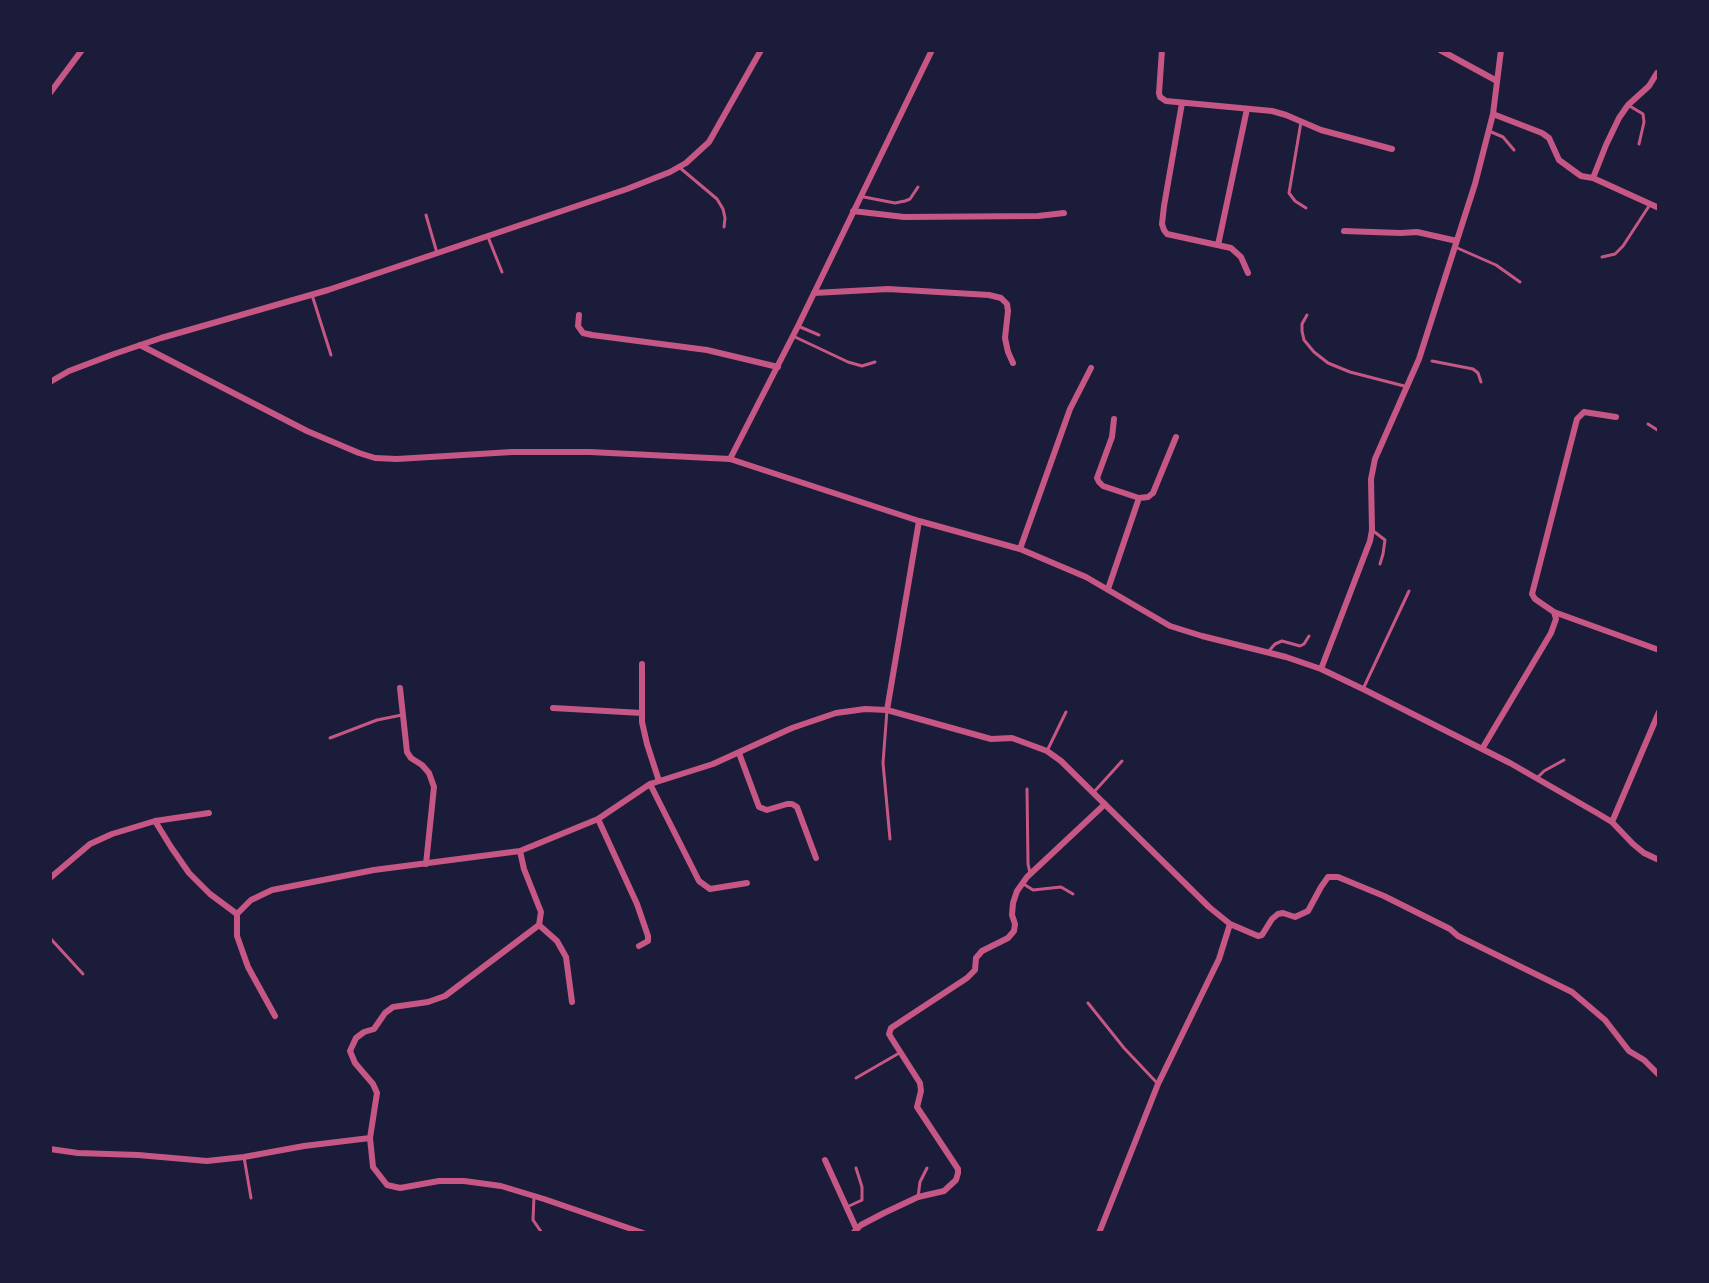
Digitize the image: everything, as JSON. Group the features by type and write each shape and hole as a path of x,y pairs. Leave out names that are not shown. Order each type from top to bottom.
{"street":[{"path":"50,93 82,50"},
{"path":"50,382 69,371 140,345 312,295 488,237 641,184 679,167 709,142 761,50"},
{"path":"730,459 932,50"},
{"path":"1162,50 1159,93 1166,101 1272,111 1321,130 1392,149"},
{"path":"1440,50 1497,81"},
{"path":"1321,669 1370,541 1371,479 1375,459 1422,360 1489,131 1501,50"},
{"path":"1593,178 1619,118 1657,73"},
{"path":"1182,103 1164,206 1164,230 1167,234 1231,248 1241,257 1248,273"},
{"path":"1218,245 1247,109"},
{"path":"1493,114 1542,133 1549,138 1559,160 1581,176 1593,178 1659,208"},
{"path":"853,211 904,217 1064,213"},
{"path":"1344,231 1417,232 1456,244"},
{"path":"814,293 888,289 1001,298 1007,304 1005,338 1013,363"},
{"path":"579,315 578,326 583,333 707,350 778,367"},
{"path":"140,345 307,431 375,458 590,452 730,459 919,521 1020,549 1086,577 1170,626 1321,669 1363,689 1537,778 1612,822 1644,853 1659,859"},
{"path":"1020,549 1070,409 1091,368"},
{"path":"1616,417 1584,412 1577,419 1532,594 1554,612 1659,650"},
{"path":"1114,419 1112,437 1097,478 1103,486 1139,498 1153,493 1176,437"},
{"path":"1108,589 1139,498"},
{"path":"887,710 919,521"},
{"path":"1482,749 1551,633 1556,619 1554,612"},
{"path":"642,664 642,713 647,744 659,781"},
{"path":"400,688 407,752 429,773 434,787 426,864"},
{"path":"553,708 642,713"},
{"path":"275,1016 248,967 237,936 237,914 251,900 272,890 374,870 520,851 598,819 650,784 713,764 792,728 836,713 865,709 887,710 991,739 1012,738 1047,751 1061,761 1209,907 1230,924 1258,936 1278,914 1295,917 1308,911 1328,877 1338,877 1384,896 1572,992 1605,1020 1629,1051 1659,1075"},
{"path":"1612,822 1659,712"},
{"path":"739,753 759,807 767,810 787,804 797,807 816,858"},
{"path":"650,784 699,881 710,889 747,883"},
{"path":"825,1160 855,1230 918,1197 944,1191 956,1180 958,1169 917,1107 920,1083 889,1034 891,1028 967,978 975,970 976,958 982,951 1008,938 1014,931 1013,903 1022,883 1105,804"},
{"path":"50,878 90,844 112,834 155,821 209,813"},
{"path":"598,819 637,904 648,936 648,941 639,946"},
{"path":"155,821 189,873 237,914"},
{"path":"520,851 541,912 539,925 445,996 393,1007 374,1029 356,1038 350,1051 377,1093 370,1138 373,1167 387,1185 400,1188 439,1181 464,1181 501,1186 643,1233"},
{"path":"1099,1233 1158,1084 1219,959 1230,924"},
{"path":"539,925 557,941 566,957 572,1002"},
{"path":"50,1149 207,1161 370,1138"}],"lane":[{"path":"1628,105 1643,114 1639,144"},
{"path":"1301,122 1289,193 1306,208"},
{"path":"1489,131 1503,137 1514,150"},
{"path":"679,167 717,199 723,209 724,227"},
{"path":"860,196 895,203 910,199 918,187"},
{"path":"1602,257 1615,254 1623,246 1651,203"},
{"path":"426,215 437,253"},
{"path":"488,237 502,272"},
{"path":"1456,244 1520,282"},
{"path":"312,295 331,355"},
{"path":"1307,315 1302,324 1304,340 1328,363 1408,387"},
{"path":"798,326 819,335"},
{"path":"793,336 848,362 862,366 875,362"},
{"path":"1432,361 1473,369 1481,382"},
{"path":"1648,424 1659,431"},
{"path":"1372,530 1385,540 1380,564"},
{"path":"1363,689 1409,591"},
{"path":"1268,652 1282,641 1300,646 1309,636"},
{"path":"887,710 883,763 890,839"},
{"path":"1047,751 1066,712"},
{"path":"330,738 377,720 402,715"},
{"path":"1537,778 1564,760"},
{"path":"1093,793 1122,761"},
{"path":"1027,789 1030,873"},
{"path":"1022,883 1033,890 1061,887 1073,894"},
{"path":"50,938 83,974"},
{"path":"1088,1003 1158,1084"},
{"path":"856,1078 901,1052"},
{"path":"244,1157 251,1198"},
{"path":"847,1207 862,1200 856,1168"},
{"path":"918,1197 920,1182 927,1168"},
{"path":"534,1196 533,1220 542,1233"}]}
